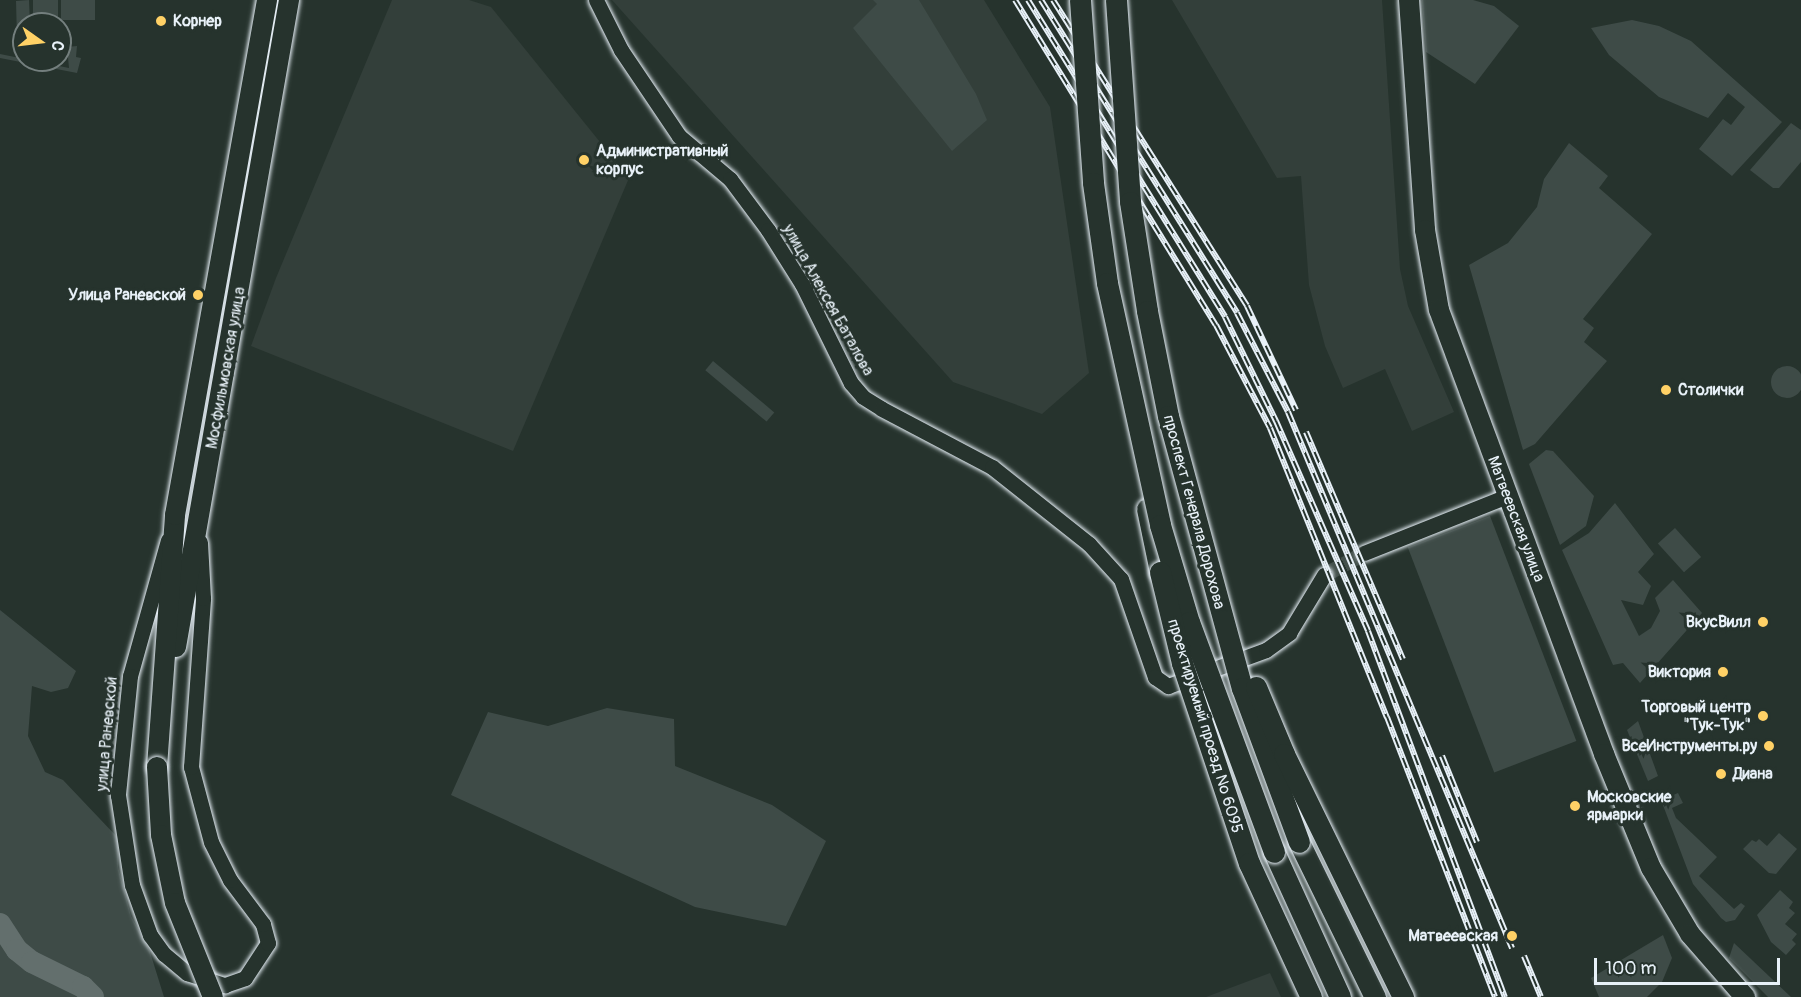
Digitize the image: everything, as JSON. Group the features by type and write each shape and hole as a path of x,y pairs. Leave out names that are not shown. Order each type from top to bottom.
{"main road":[{"name":"проспект Генерала Дорохова","path":"1080,0 1093,183 1110,302 1160,525 1189,622 1274,852 1340,997"},
{"name":"проспект Генерала Дорохова","path":"1116,0 1127,171 1147,311 1168,416 1242,688 1299,842 1375,997"},
{"name":"проектируемый проезд № 6095","path":"1110,302 1118,375 1182,663 1248,863 1311,997"},
{"path":"1213,588 1284,754 1403,997"}],"street":[{"name":"Мосфильмовская улица","path":"213,997 175,903 160,835 157,767 175,515 267,0"},
{"name":"Мосфильмовская улица","path":"160,735 200,521 289,0"},
{"name":"улица Алексея Баталова","path":"596,0 621,50 679,136 730,179 768,230 802,284 851,383 863,397 882,409 992,467 1089,544 1120,579 1155,677 1168,686 1266,650 1290,633 1324,575"},
{"name":"Матвеевская улица","path":"1409,0 1430,271 1443,321 1507,496 1651,868 1690,934 1745,997"},
{"path":"1364,553 1507,496"},
{"name":"улица Раневской","path":"175,515 130,676 118,795 132,885 150,935 164,954 186,973 225,985 246,978 268,944 263,924 230,880 212,842 191,767 202,598 200,521"}],"shaded area":[{"path":"29,0 30,12 16,12 16,1"},
{"path":"33,0 58,0 58,12 33,12"},
{"path":"61,0 95,0 95,20 72,20 72,12 61,12"},
{"path":"392,0 469,0 491,7 629,178 513,451 251,346 276,278"},
{"path":"612,0 984,0 1050,107 1089,373 1042,414 953,382"},
{"path":"873,0 919,0 976,94 987,120 952,151 853,28 877,4"},
{"path":"1172,0 1382,0 1400,269 1408,306 1454,412 1412,431 1385,369 1343,388 1325,346 1309,285 1301,176 1277,178"},
{"path":"1422,0 1473,0 1494,6 1519,26 1475,84 1426,52"},
{"path":"1632,20 1659,26 1691,41 1782,122 1732,176 1699,149 1723,119 1731,125 1745,107 1728,93 1708,118 1659,97 1609,55 1591,28"},
{"path":"72,46 77,46 76,57 81,58 77,73 72,72"},
{"path":"0,54 12,56 12,60 0,58"},
{"path":"1791,123 1801,130 1801,162 1779,188 1773,188 1750,170"},
{"path":"1569,143 1608,176 1599,188 1652,234 1583,319 1594,328 1584,342 1607,361 1535,444 1523,450 1469,265 1508,243 1537,207 1544,179"},
{"path":"713,361 774,412 767,422 705,370"},
{"path":"1787,366 1798,371 1803,382 1798,393 1787,398 1776,393 1771,382 1776,371"},
{"path":"1546,450 1553,451 1594,496 1586,526 1560,545 1529,464"},
{"path":"1615,503 1654,554 1638,572 1651,586 1643,605 1621,600 1639,636 1651,628 1660,611 1655,598 1673,580 1702,613 1640,683 1623,663 1613,665 1562,550 1589,533"},
{"path":"1490,516 1576,741 1494,773 1408,548"},
{"path":"1675,528 1701,557 1684,572 1658,543"},
{"path":"0,610 76,671 68,688 51,692 32,686 28,736 45,772 63,780 118,838 118,867 131,916 150,952 164,997 0,997"},
{"path":"607,708 674,719 675,766 772,805 826,841 786,926 695,907 451,795 488,712 548,726"},
{"path":"1638,721 1658,776 1648,781 1627,730"},
{"path":"1678,793 1683,803 1672,808 1676,818 1717,857 1699,876 1734,909 1741,903 1745,906 1735,920 1726,922 1721,918 1693,884 1661,800"},
{"path":"1779,833 1797,849 1776,874 1769,873 1743,849 1752,840 1756,842 1759,839 1767,846"},
{"path":"1780,890 1793,902 1789,908 1795,913 1785,924 1797,934 1792,940 1796,944 1786,955 1771,942 1757,915"},
{"path":"1663,935 1672,958 1662,982 1647,997 1599,997 1591,978"},
{"path":"1734,943 1791,997 1768,997 1729,958"},
{"path":"1270,973 1281,997 1206,997"}],"waterway":[{"path":"0,924 17,950 32,962 83,987 93,997"}],"tunnel":[{"path":"1324,575 1364,553"}],"railway":[{"path":"1015,0 1216,325 1270,428 1387,717 1495,997"},
{"path":"1028,0 1225,317 1276,421 1368,631 1505,997"},
{"path":"1041,0 1237,313 1288,412 1512,948"},
{"path":"1053,0 1247,306 1296,410"},
{"path":"1306,432 1403,659"},
{"path":"1442,756 1477,842"},
{"path":"1524,956 1541,997"}],"place":[{"name":"Корнер","path":"161,21"},
{"name":"Административный корпус","path":"584,160"},
{"name":"Улица Раневской","path":"198,295"},
{"name":"Столички","path":"1666,390"},
{"name":"ВкусВилл","path":"1763,622"},
{"name":"Виктория","path":"1723,672"},
{"name":"Торговый центр \"Тук-Тук\"","path":"1763,716"},
{"name":"ВсеИнструменты.ру","path":"1769,746"},
{"name":"Диана","path":"1721,774"},
{"name":"Московские ярмарки","path":"1575,806"},
{"name":"Матвеевская","path":"1512,936"}]}
